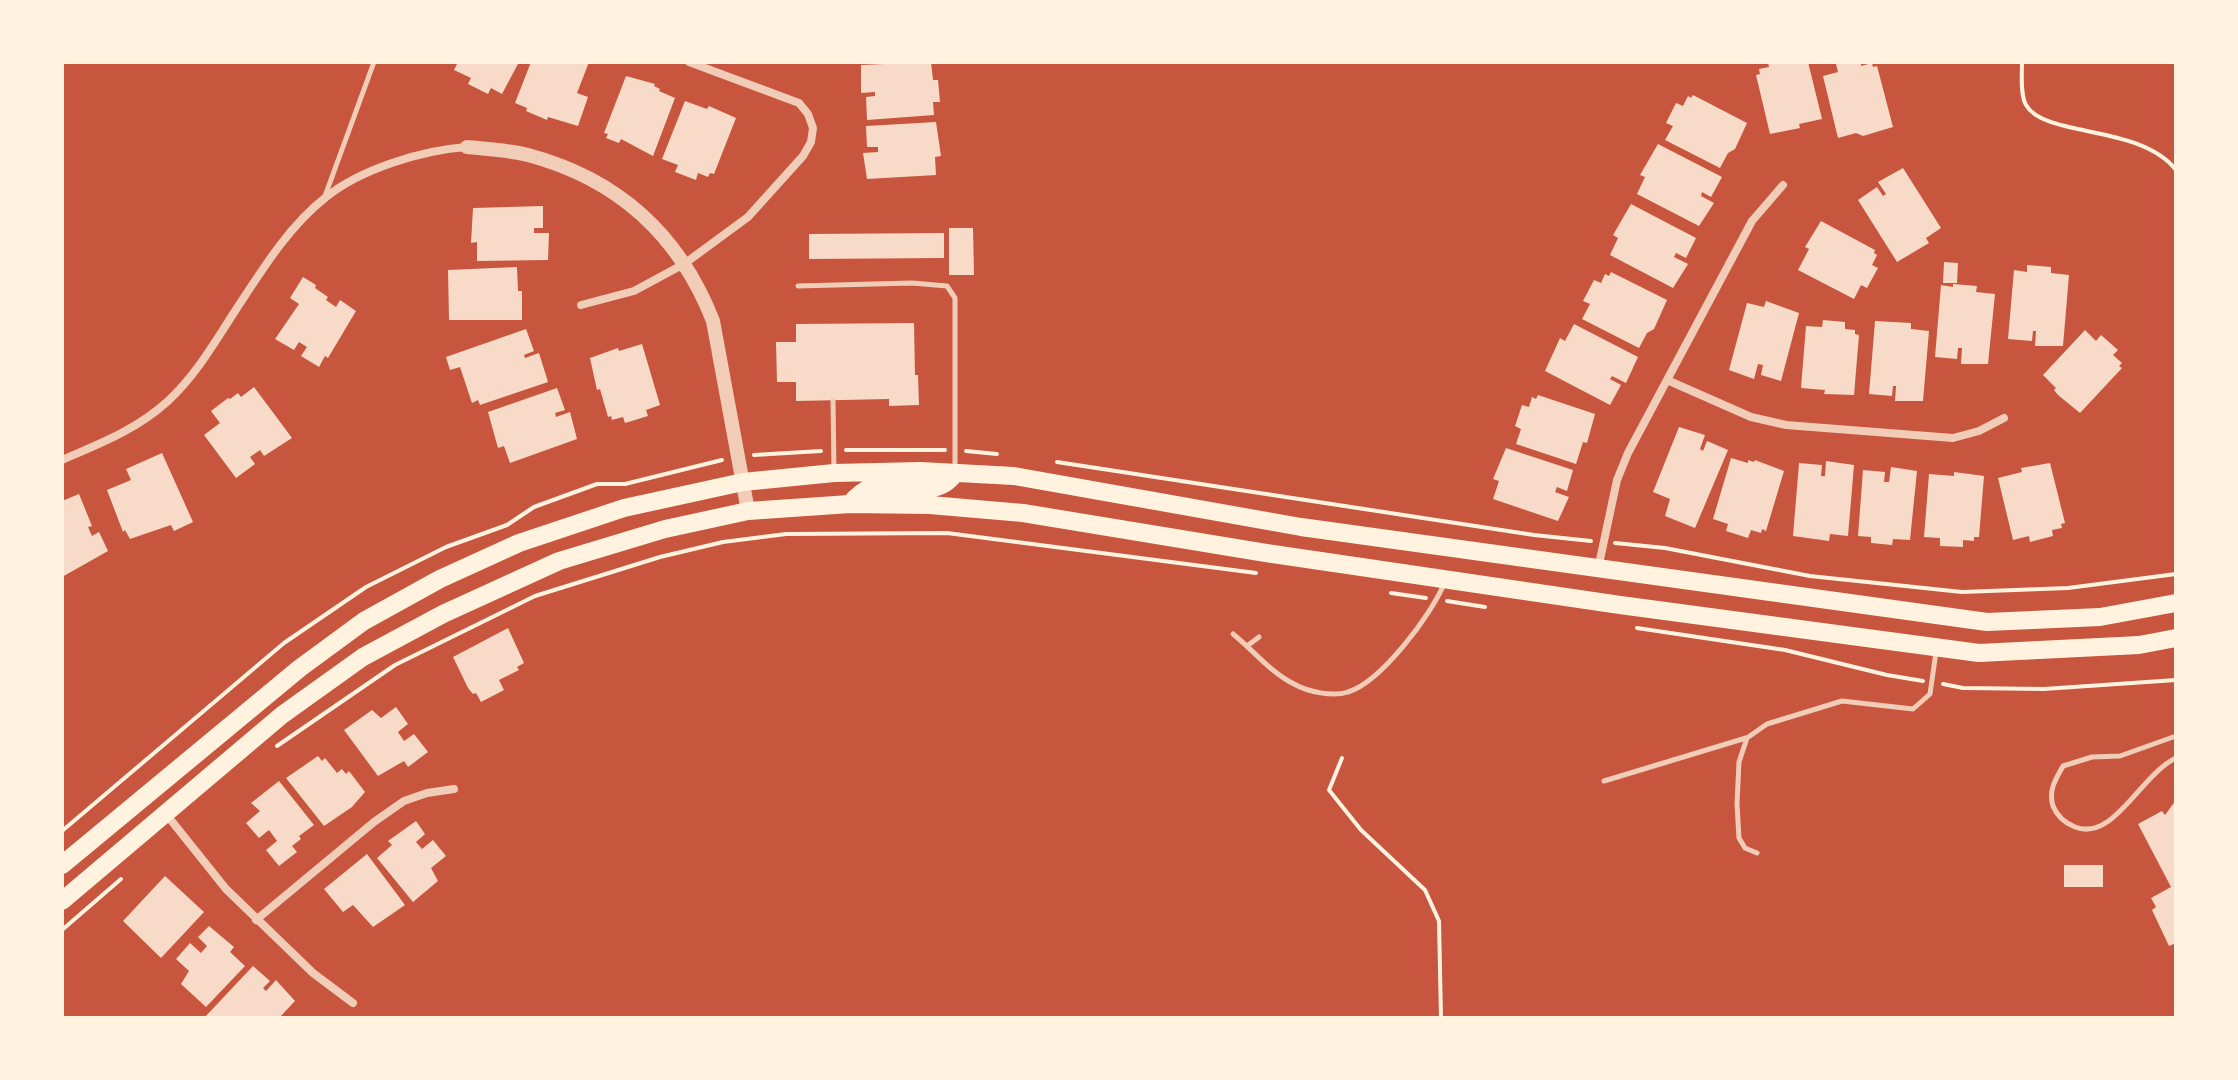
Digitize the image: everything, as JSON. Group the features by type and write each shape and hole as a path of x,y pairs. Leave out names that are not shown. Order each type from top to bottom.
{"main road":[{"path":"62,865 300,668 364,621 440,579 519,543 624,508 743,482 834,473 920,471 1014,476 1301,527 1987,622 2100,617 2176,603"},
{"path":"850,504 860,493 872,488 928,489 942,486 955,473"},
{"path":"62,901 282,715 363,657 443,614 559,561 606,545 748,511 850,504 930,505 1023,513 1446,580 1979,653 2139,645 2176,638"}],"street":[{"path":"581,305 634,291 684,264 748,217 803,156 811,142 813,128 808,114 799,103 689,62"},
{"path":"62,460 133,429 169,400 198,367 265,266 325,197 363,176 407,158 436,149 467,147 525,154 590,177 624,198 660,232 684,264 713,321 748,511"},
{"path":"1598,569 1617,480 1628,453 1752,221 1783,185"},
{"path":"1667,380 1751,417 1786,425 1953,438 1979,431 2004,418"},
{"path":"256,920 374,822 404,801 427,793 454,789"},
{"path":"166,814 206,866 256,920 313,973 353,1003"}],"lane":[{"path":"325,197 374,62"},
{"path":"798,286 912,283 947,286 955,298 955,473"},
{"path":"833,400 834,473"},
{"path":"1233,634 1282,677 1296,685 1329,693 1348,692 1367,681 1397,654 1430,614 1446,580"},
{"path":"1247,646 1259,637"},
{"path":"1604,781 1747,738 1767,724 1842,701 1913,709 1930,694 1936,647"},
{"path":"2176,736 2120,756 2092,757 2063,766 2050,790 2057,815 2081,830 2095,830 2112,821 2152,774 2176,758"},
{"path":"1747,738 1739,762 1739,838 1745,848 1757,853"}],"path":[{"path":"2022,62 2024,102 2045,121 2115,136 2151,148 2176,170"},
{"path":"761,454 957,450 1009,456"},
{"path":"1056,462 1534,535 1665,548 1810,576 1962,592 2068,588 2176,574"},
{"path":"265,754 395,665 535,596 660,557 723,542 786,534 947,533 1258,573"},
{"path":"1378,591 1487,607"},
{"path":"1628,627 1785,650 1887,675 1963,688 2044,689 2176,680"},
{"path":"1342,758 1329,790 1361,830 1425,890 1439,921 1441,1018"},
{"path":"62,930 122,878"}],"building":[{"path":"458,62 519,62 502,94 491,88 488,94 468,84 471,78 454,70"},
{"path":"531,62 589,62 577,93 588,97 578,126 548,117 547,120 515,103"},
{"path":"931,62 933,80 938,80 940,102 933,102 934,115 867,120 866,97 875,96 875,92 861,93 861,65"},
{"path":"1768,62 1808,62 1822,119 1799,124 1800,128 1770,134 1756,75 1760,74 1759,69 1769,67"},
{"path":"1845,62 1877,66 1893,127 1863,136 1856,133 1838,138 1823,76 1838,72 1836,64"},
{"path":"626,76 655,84 659,91 675,98 653,156 621,139 619,143 606,138 608,134 604,133"},
{"path":"1693,95 1747,123 1735,149 1728,153 1720,168 1665,140 1673,126 1666,123 1676,103 1683,106 1688,96 1691,98"},
{"path":"685,101 707,109 709,106 736,118 714,174 710,173 708,177 698,173 696,180 675,172 678,165 662,159"},
{"path":"936,122 941,156 935,157 936,175 867,179 863,153 878,152 878,147 867,147 866,126"},
{"path":"1658,144 1722,177 1711,197 1702,192 1701,196 1714,203 1699,226 1637,194 1645,177 1640,175"},
{"path":"1903,168 1941,228 1926,238 1929,243 1897,262 1858,200 1877,187 1883,196 1886,194 1878,182"},
{"path":"1631,204 1696,238 1686,258 1676,253 1674,257 1688,264 1673,288 1610,255 1618,238 1613,235"},
{"path":"543,206 543,228 534,228 534,233 549,233 548,260 477,261 477,242 471,243 473,208"},
{"path":"1821,221 1875,250 1877,255 1872,265 1878,268 1867,288 1861,285 1854,299 1798,270 1809,249 1805,247"},
{"path":"949,228 973,228 974,275 949,275"},
{"path":"944,233 944,258 809,259 809,234"},
{"path":"1944,262 1958,263 1957,283 1943,283"},
{"path":"2027,265 2051,267 2051,273 2069,275 2063,346 2035,346 2036,331 2033,331 2032,341 2008,339 2014,270 2027,272"},
{"path":"517,267 518,291 522,291 522,320 449,320 448,270"},
{"path":"1611,272 1667,300 1654,329 1647,333 1639,348 1582,319 1590,304 1583,301 1594,280 1601,283 1605,274 1609,276"},
{"path":"303,277 316,285 315,288 336,307 340,300 356,311 328,358 325,356 319,367 301,356 307,347 299,342 294,350 275,339 299,304 290,298"},
{"path":"1953,284 1977,286 1976,292 1995,294 1988,364 1961,364 1962,348 1958,348 1957,359 1935,357 1941,285 1953,287"},
{"path":"1766,301 1799,313 1781,381 1761,375 1763,365 1758,364 1754,379 1729,370 1747,303 1764,307"},
{"path":"1823,320 1845,322 1845,329 1855,330 1855,334 1859,335 1854,395 1824,394 1825,390 1801,388 1806,326 1822,327"},
{"path":"1875,321 1911,323 1911,329 1929,331 1923,401 1895,401 1896,386 1893,386 1892,396 1869,394"},
{"path":"914,323 919,405 889,406 889,399 796,401 796,382 777,382 776,342 796,342 796,324"},
{"path":"1574,324 1638,357 1626,383 1612,376 1610,379 1621,385 1610,405 1545,371 1560,338 1565,341"},
{"path":"526,329 534,351 524,355 525,358 539,353 548,382 480,405 478,400 472,403 460,367 450,370 446,357"},
{"path":"2085,330 2096,341 2101,335 2118,350 2113,355 2122,363 2119,366 2122,368 2080,413 2058,395 2054,390 2056,388 2043,375"},
{"path":"642,344 660,405 646,410 648,416 625,423 623,417 612,420 611,416 608,417 600,389 597,390 590,358"},
{"path":"254,387 292,438 264,456 260,450 250,457 255,464 236,478 204,435 220,423 211,411 228,398 238,393 241,397"},
{"path":"557,388 565,410 555,413 556,417 570,412 577,439 510,463 504,446 498,448 488,412"},
{"path":"1538,395 1595,414 1587,443 1583,442 1576,464 1516,444 1521,429 1515,426 1522,405 1529,407 1532,397 1536,399"},
{"path":"1679,427 1705,435 1700,449 1703,451 1707,441 1728,450 1695,528 1665,516 1670,499 1653,492"},
{"path":"1506,448 1573,470 1567,491 1557,487 1555,492 1569,497 1558,521 1493,499 1499,481 1493,479"},
{"path":"162,453 193,522 174,531 171,525 130,539 125,530 123,532 107,490 131,480 126,469"},
{"path":"1731,458 1748,463 1748,460 1755,460 1784,471 1766,531 1751,530 1748,538 1726,531 1728,524 1713,519"},
{"path":"1826,461 1854,465 1848,536 1830,534 1829,541 1793,536 1799,463 1822,465 1821,476 1825,476"},
{"path":"2050,463 2065,523 2061,524 2062,528 2052,530 2053,536 2030,542 2029,536 2013,540 1998,478 2022,472 2021,468"},
{"path":"1891,467 1917,471 1910,540 1893,539 1892,545 1871,543 1871,537 1858,536 1863,470 1885,472 1884,482 1889,482"},
{"path":"1954,472 1984,476 1979,537 1974,537 1974,541 1963,540 1963,547 1940,546 1940,538 1924,537 1929,474 1954,476"},
{"path":"79,494 92,526 88,527 92,536 99,532 108,551 62,577 62,501"},
{"path":"508,628 524,663 517,667 519,670 499,680 504,690 481,702 476,693 473,694 468,688 453,657"},
{"path":"396,707 408,724 398,732 404,741 414,734 428,752 408,767 404,761 378,776 344,730 372,710 381,718"},
{"path":"318,756 322,761 325,758 337,773 342,769 346,774 349,771 365,792 352,807 324,826 286,778"},
{"path":"279,781 314,825 299,836 301,839 292,846 297,852 279,866 266,850 277,841 269,830 259,838 246,823 260,811 251,803"},
{"path":"2176,800 2176,943 2169,946 2152,910 2156,907 2151,898 2171,887 2138,824 2162,811 2165,815"},
{"path":"416,821 425,834 416,842 422,849 433,840 446,856 431,868 438,881 413,902 377,858 392,845 388,841"},
{"path":"367,854 405,905 373,927 353,905 343,912 324,889"},
{"path":"2064,865 2103,865 2103,887 2064,887"},
{"path":"165,876 204,912 161,958 123,921"},
{"path":"209,926 234,947 230,952 245,966 206,1007 181,984 189,971 176,959 190,943 201,953 207,946 198,937"},
{"path":"253,966 270,981 263,988 266,991 276,980 295,1001 279,1018 204,1018"}]}
